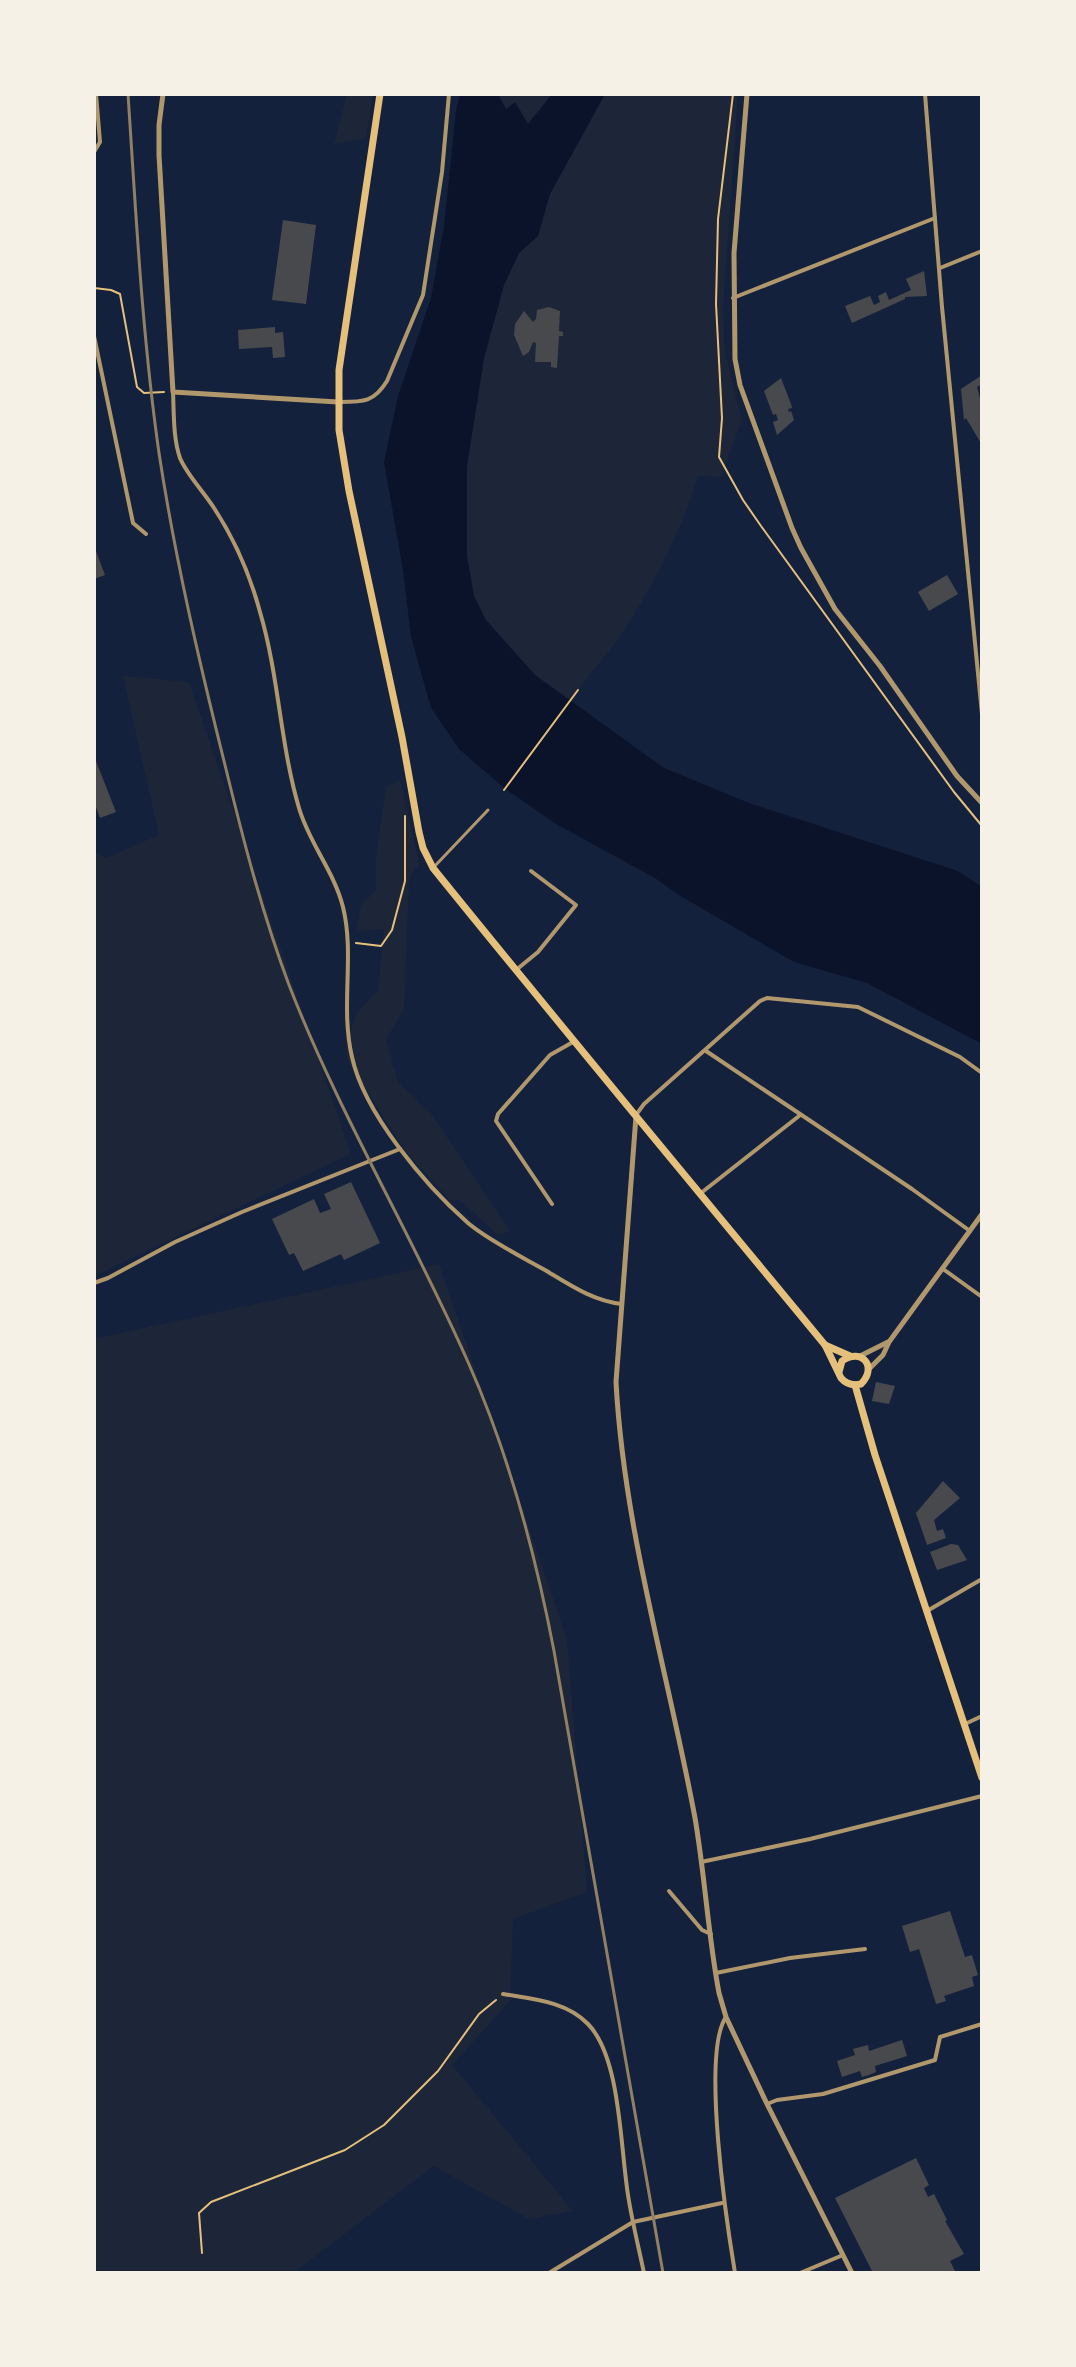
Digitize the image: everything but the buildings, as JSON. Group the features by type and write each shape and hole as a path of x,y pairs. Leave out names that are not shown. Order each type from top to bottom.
{"main road":[{"path":"380,94 339,370 339,430 423,848 433,868 573,1042 825,1345 844,1382 855,1385 865,1380 868,1370 865,1360 825,1345"},
{"path":"839,1372 842,1361 854,1356"},
{"path":"855,1385 875,1455 982,1778"}],"street":[{"path":"94,152 100,142 96,94"},
{"path":"163,94 159,155 175,432 180,459 233,537 265,629 299,810 343,905 348,942 345,1014 355,1069 400,1149 470,1224 590,1297 622,1304"},
{"path":"173,392 338,402 367,401 380,393 423,295 442,172 449,94"},
{"path":"747,94 734,253 735,359 740,385 801,548 835,609 880,666 957,776 982,803"},
{"path":"925,94 982,714"},
{"path":"733,298 935,218"},
{"path":"939,269 982,251"},
{"path":"94,336 133,523 146,534"},
{"path":"973,624 982,623"},
{"path":"433,868 488,810"},
{"path":"516,971 538,952 576,905 531,871"},
{"path":"852,2273 767,2104 726,2017 719,1993 695,1818 631,1517 616,1382 636,1115 644,1104 760,1001 776,998 858,1007 960,1057 982,1073"},
{"path":"552,1204 496,1121 498,1114 550,1055 573,1042"},
{"path":"706,1051 888,1172 970,1231"},
{"path":"701,1193 800,1115"},
{"path":"94,1283 242,1212 400,1149"},
{"path":"868,1370 883,1355 889,1342 982,1214"},
{"path":"943,1269 982,1297"},
{"path":"854,1356 889,1342"},
{"path":"927,1611 982,1579"},
{"path":"965,1724 982,1716"},
{"path":"701,1862 810,1839 982,1796"},
{"path":"669,1891 702,1930 711,1934"},
{"path":"716,1973 790,1958 865,1949"},
{"path":"503,1994 562,2005 587,2022 602,2042 613,2082 628,2200 644,2273"},
{"path":"726,2017 721,2024 717,2048 717,2114 723,2202 735,2273"},
{"path":"767,2104 823,2094 935,2060 940,2037 982,2024"},
{"path":"549,2273 633,2222 723,2202"},
{"path":"800,2273 843,2255"}],"path":[{"path":"733,94 718,219 716,304 733,298"},
{"path":"94,288 120,294 137,387 144,393 173,392"},
{"path":"504,790 578,690"},
{"path":"354,943 381,946 392,930 405,881 405,816"},
{"path":"202,2253 199,2213 211,2202 345,2150 384,2125 438,2071 479,2014 503,1994"}],"shaded area":[{"path":"347,94 373,94 366,138 334,144"},
{"path":"460,94 498,94 506,109 515,102 528,124 552,94 605,94 550,194 538,236 519,253 504,285 484,358 467,466 467,556 474,596 486,620 535,675 664,768 749,803 958,871 982,887 982,1044 867,983 794,962 655,878 556,824 504,788 459,749 431,708 411,637 384,462 398,396 431,298 444,226"},
{"path":"498,94 552,94 528,125 515,103 506,110"},
{"path":"605,94 738,94 723,308 725,353 742,420 721,477 698,476 677,532 640,604 575,698 568,699 535,675 486,620 474,596 467,556 467,466 484,358 504,285 519,253 538,236 550,194"},
{"path":"123,676 189,682 351,1154 94,1276 94,852 106,858 159,835"},
{"path":"400,780 419,863 409,879 404,1009 386,1039 398,1082 432,1115 510,1231 498,1235 460,1200 450,1200 406,1152 348,1061 346,1047 356,1014 378,990 384,929 357,931 360,907 376,890 376,857 386,787"},
{"path":"439,1264 567,1639 587,1892 513,1919 510,2001 452,2065 573,2211 529,2219 434,2166 293,2273 94,2273 94,1339"}],"railway":[{"path":"128,94 144,319 159,453 180,570 215,726 254,876 289,985 330,1080 468,1362 496,1432 519,1504 554,1651 663,2273"}]}
